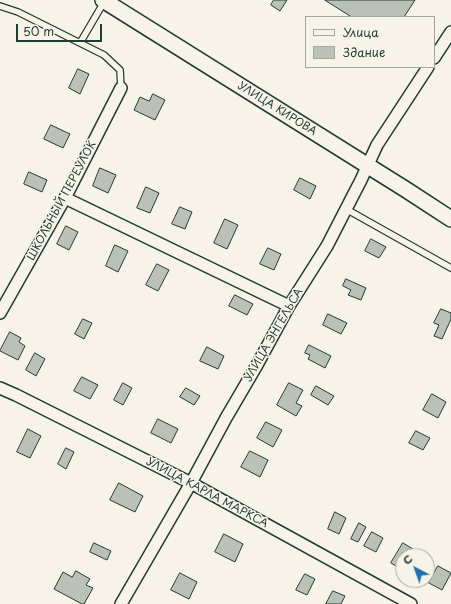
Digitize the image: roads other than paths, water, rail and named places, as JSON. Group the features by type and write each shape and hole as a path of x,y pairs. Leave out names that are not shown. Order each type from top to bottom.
{"main road":[{"name":"УЛИЦА КИРОВА","path":"104,0 451,219"}],"street":[{"path":"435,56 451,32"},
{"name":"УЛИЦА ЭНГЕЛЬСА","path":"121,604 191,483 289,306 327,246 377,145 427,68"},
{"name":"ШКОЛЬНЫЙ ПЕРЕУЛОК","path":"0,313 65,198 121,88"},
{"path":"65,198 289,306"},
{"name":"УЛИЦА КАРЛА МАРКСА","path":"0,388 191,483 410,604"}],"lane":[{"path":"80,43 104,0"},
{"path":"0,6 18,12 104,55 120,70 121,88"},
{"path":"346,209 451,268"}]}
